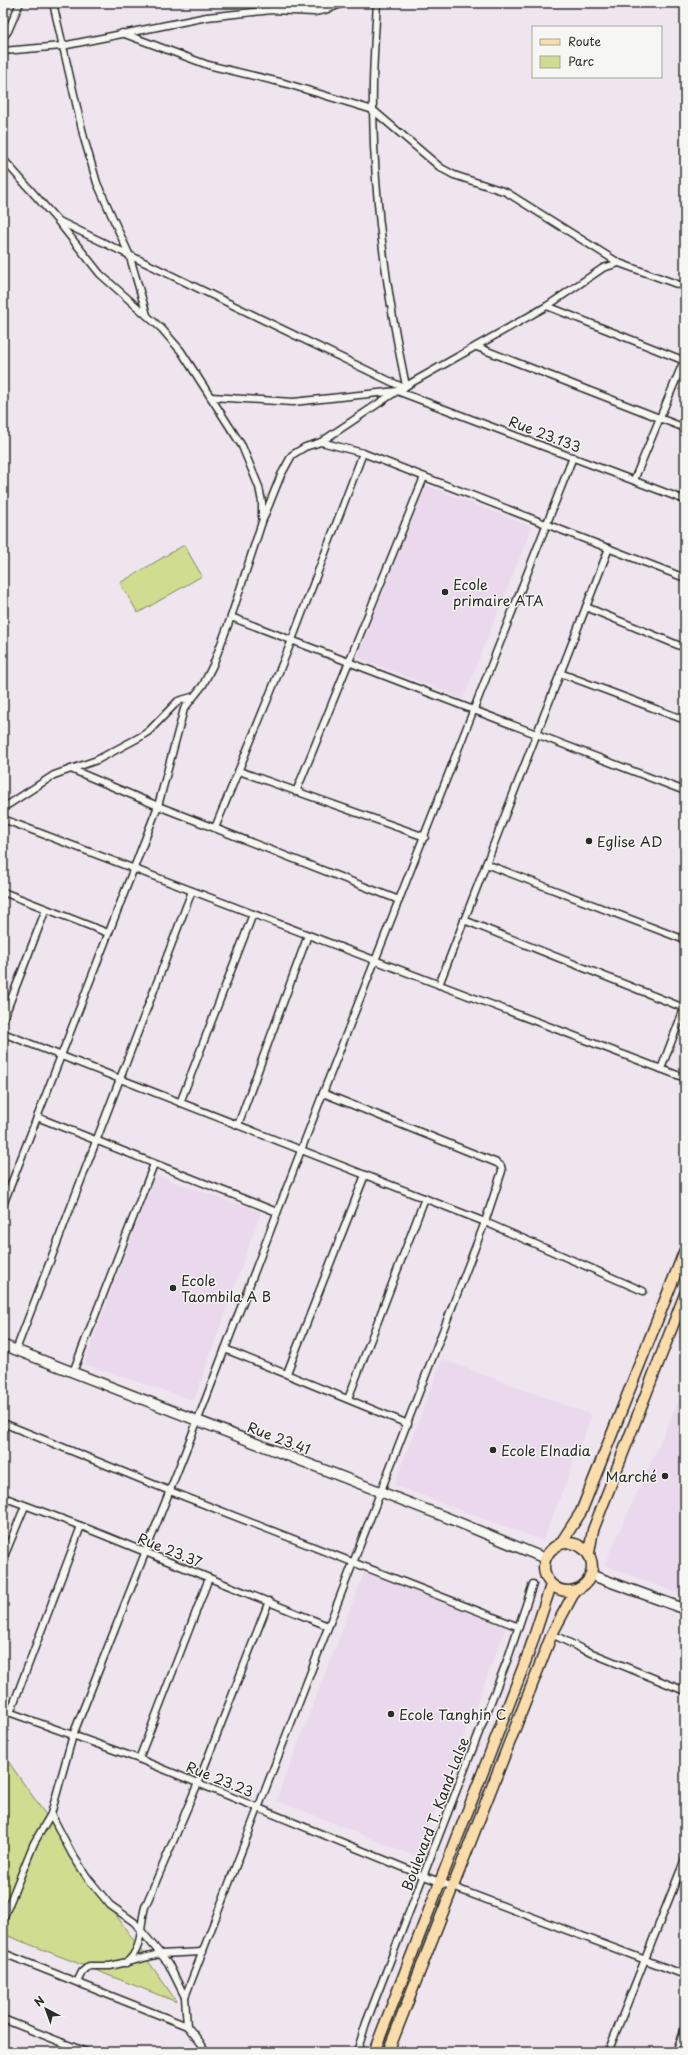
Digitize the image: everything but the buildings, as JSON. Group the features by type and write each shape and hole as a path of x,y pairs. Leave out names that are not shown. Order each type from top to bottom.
{"main road":[{"path":"575,1591 558,1590 551,1585 544,1572 544,1558 548,1552 561,1543 581,1512 685,1250"},
{"path":"589,1553 593,1530 685,1294"},
{"path":"388,2052 552,1634 575,1591 587,1582 591,1575 592,1560 589,1553 577,1544 561,1543"},
{"path":"374,2052 529,1652 551,1585"}],"street":[{"path":"3,37 8,31 20,3"},
{"path":"53,3 84,138 97,183 128,254 147,315"},
{"path":"3,51 62,46 122,33 206,18 254,12 314,12 325,10 344,3"},
{"path":"377,3 373,110 378,199 388,290 405,387"},
{"path":"122,33 208,65 284,83 373,110 441,168 454,175 506,192 619,263 685,287"},
{"path":"3,159 57,220 100,274 147,315 181,351 235,432 252,469 262,502 262,522"},
{"path":"57,220 405,387"},
{"path":"3,1205 158,806 184,709 203,685 231,617 262,522 281,475 292,455 305,447 321,442 397,391 547,306 603,268 619,263"},
{"path":"547,306 685,360 634,480"},
{"path":"477,347 685,428"},
{"path":"211,396 293,402 397,391"},
{"name":"Rue 23.133","path":"397,391 685,500"},
{"path":"321,442 363,453 685,578"},
{"path":"215,828 292,640 363,453"},
{"path":"3,1918 34,1843 51,1814 73,1735 197,1422 323,1093 573,457"},
{"path":"296,792 424,477"},
{"path":"439,985 609,548"},
{"path":"586,607 685,648"},
{"path":"231,617 685,791"},
{"path":"560,672 685,720"},
{"path":"3,808 54,775 97,760 140,737 149,731 178,701 192,697"},
{"path":"71,769 158,806 400,900"},
{"path":"239,771 424,837"},
{"path":"3,819 685,1078"},
{"path":"486,864 685,940"},
{"path":"16,1350 192,891"},
{"path":"3,892 108,933"},
{"path":"3,1020 46,909"},
{"path":"180,1102 253,914"},
{"path":"464,920 685,1007 661,1069"},
{"path":"238,1125 308,935"},
{"path":"3,1033 485,1222 643,1291"},
{"path":"185,1997 328,1626 408,1424 485,1222 502,1170 499,1165 323,1093"},
{"path":"37,1117 277,1212"},
{"path":"73,1372 154,1164"},
{"path":"287,1373 365,1175"},
{"path":"348,1399 425,1198"},
{"name":"Rue 23.41","path":"3,1344 197,1422 381,1492 544,1558"},
{"path":"225,1349 287,1373 408,1424"},
{"path":"3,1423 170,1491 354,1561 519,1627"},
{"name":"Rue 23.37","path":"3,1497 81,1526 328,1626"},
{"path":"3,1559 25,1506"},
{"path":"10,1712 81,1526"},
{"path":"591,1575 685,1609"},
{"path":"139,1759 209,1578"},
{"name":"Boulevard T. Kand-Lalse","path":"357,2052 366,2023 424,1876 534,1584"},
{"path":"126,1963 134,1956 139,1946 145,1907 198,1783 269,1601"},
{"path":"552,1634 582,1649 685,1691"},
{"name":"Rue 23.23","path":"3,1710 139,1759 424,1876 645,1961"},
{"path":"51,1814 86,1877 110,1905 124,1913 141,1930 168,1963 185,1997 187,2026"},
{"path":"608,2052 685,1859"},
{"path":"77,1982 82,1972 89,1966 110,1966 160,1954 203,1952"},
{"path":"3,1953 187,2026 206,2052"},
{"path":"645,1961 685,1975"},
{"path":"3,2019 86,2052"},
{"path":"676,2052 685,2029"}],"shaded area":[{"name":"Ecole primaire ATA","path":"426,485 532,527 463,699 357,657"},
{"name":"Ecole Taombila A B","path":"155,1175 261,1212 194,1401 84,1364"},
{"name":"Ecole Elnadia","path":"442,1359 592,1415 543,1541 394,1485"},
{"name":"Marché","path":"685,1387 685,1596 604,1565"},
{"name":"Ecole Tanghin C","path":"366,1568 506,1628 417,1857 276,1800"}],"green space":[{"path":"184,545 202,576 138,613 120,583"},
{"path":"3,1754 177,2002 3,1934"}],"place":[{"name":"Ecole primaire ATA","path":"445,592"},
{"name":"Eglise AD","path":"589,841"},
{"name":"Ecole Taombila A B","path":"173,1288"},
{"name":"Ecole Elnadia","path":"493,1450"},
{"name":"Marché","path":"665,1476"},
{"name":"Ecole Tanghin C","path":"391,1714"}]}
